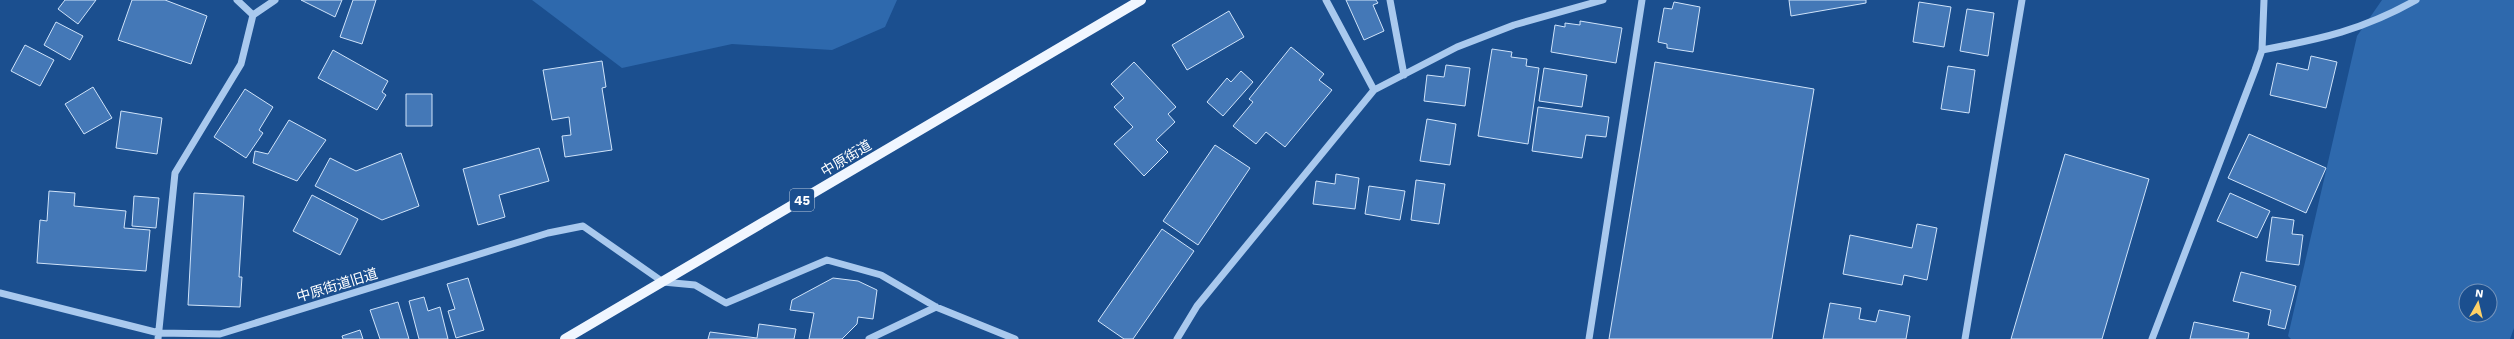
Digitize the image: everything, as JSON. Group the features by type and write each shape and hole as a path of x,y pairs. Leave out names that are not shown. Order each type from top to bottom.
{"main road":[{"name":"中原街道","path":"565,339 1141,0"}],"street":[{"path":"237,0 253,14"},
{"path":"159,336 175,173 241,64 253,14 275,0"},
{"path":"1326,0 1374,90"},
{"path":"1390,0 1404,75"},
{"path":"1177,339 1197,306 1374,90 1457,47 1514,25 1604,0"},
{"path":"1589,339 1642,0"},
{"path":"1965,339 2022,0"},
{"path":"2152,339 2262,50 2264,0"},
{"path":"2262,50 2331,37 2387,17 2416,0"},
{"name":"中原街道旧道","path":"0,293 159,336 220,334 548,233 583,226 663,282"},
{"path":"663,282 695,286 726,303 827,260 881,275 936,307 1015,339"},
{"path":"869,339 936,307"}],"shaded area":[{"path":"532,0 897,0 885,27 832,50 732,44 622,68"},
{"path":"2382,0 2514,0 2514,328 2510,339 2291,339 2288,336 2357,36"}],"building":[{"path":"65,0 96,0 78,24 58,9"},
{"path":"132,0 165,0 207,16 191,64 118,40"},
{"path":"301,0 342,0 335,17"},
{"path":"353,0 376,0 362,44 340,37"},
{"path":"1346,0 1376,0 1378,3 1373,5 1384,31 1364,40"},
{"path":"1789,0 1866,0 1866,3 1791,16"},
{"path":"1674,2 1700,7 1693,52 1667,48 1667,44 1658,42 1664,8 1672,9"},
{"path":"1919,2 1951,7 1944,47 1913,42"},
{"path":"1967,9 1994,13 1988,56 1960,51"},
{"path":"1229,11 1244,37 1187,70 1172,45"},
{"path":"1580,21 1622,28 1616,63 1551,52 1555,25 1565,27 1565,23 1580,25"},
{"path":"56,22 83,36 70,60 44,45"},
{"path":"25,45 54,60 40,86 11,71"},
{"path":"1291,47 1324,74 1319,80 1332,90 1285,147 1266,132 1256,144 1233,126 1253,102 1249,99"},
{"path":"1492,49 1512,52 1511,57 1527,59 1526,66 1539,68 1528,144 1478,136"},
{"path":"333,50 388,81 382,92 386,95 377,110 318,78"},
{"path":"2311,56 2337,62 2326,108 2270,95 2277,63 2308,70"},
{"path":"602,61 606,87 602,88 612,150 565,157 562,136 571,135 569,117 552,120 543,70"},
{"path":"1134,62 1176,107 1168,114 1175,122 1156,140 1168,152 1144,176 1114,144 1133,127 1114,107 1124,98 1111,84"},
{"path":"1655,62 1814,89 1772,339 1609,339"},
{"path":"1446,65 1470,68 1465,106 1424,101 1427,75 1444,77"},
{"path":"1948,66 1975,70 1969,113 1941,109"},
{"path":"1544,68 1587,75 1582,107 1539,101"},
{"path":"1241,71 1253,82 1223,116 1207,102 1227,78 1231,82"},
{"path":"93,87 112,118 84,134 65,104"},
{"path":"245,89 273,107 259,130 263,133 246,158 214,137"},
{"path":"406,94 432,94 432,126 406,126"},
{"path":"1538,107 1609,117 1606,137 1586,135 1582,158 1532,151"},
{"path":"121,111 162,118 157,154 116,148"},
{"path":"1427,119 1456,124 1450,165 1420,161"},
{"path":"289,120 326,140 297,181 253,163 255,151 268,154"},
{"path":"2249,134 2326,168 2306,213 2228,178"},
{"path":"1215,145 1250,168 1198,245 1163,221"},
{"path":"539,148 549,181 499,195 505,217 478,225 463,169"},
{"path":"401,153 419,206 382,220 315,186 330,158 356,171"},
{"path":"2065,154 2149,179 2102,339 2011,339"},
{"path":"1336,174 1359,178 1355,209 1313,204 1316,181 1335,184"},
{"path":"1416,180 1445,184 1439,224 1411,220"},
{"path":"1369,186 1405,191 1400,220 1365,214"},
{"path":"49,191 75,193 74,206 126,211 124,228 150,230 146,271 37,263 40,220 47,221"},
{"path":"194,193 244,196 239,277 242,277 240,307 188,305"},
{"path":"2230,193 2270,211 2257,238 2217,221"},
{"path":"312,195 358,219 340,255 293,231"},
{"path":"134,196 159,198 156,228 132,226"},
{"path":"2272,217 2294,220 2292,234 2303,235 2299,265 2266,261"},
{"path":"1917,224 1937,228 1927,280 1904,275 1902,285 1843,274 1850,235 1912,248"},
{"path":"1162,229 1194,251 1133,339 1124,339 1098,321"},
{"path":"2241,272 2296,286 2285,329 2268,325 2271,310 2233,301"},
{"path":"468,278 484,330 456,338 448,311 455,309 447,284"},
{"path":"833,278 858,281 877,290 873,319 858,317 857,324 842,339 809,339 814,313 790,310 792,300"},
{"path":"424,297 428,311 440,307 448,339 419,339 409,301"},
{"path":"398,302 409,339 380,339 370,310"},
{"path":"1830,303 1861,308 1859,319 1876,322 1879,310 1910,316 1906,339 1823,339"},
{"path":"2194,322 2249,333 2248,339 2190,339"},
{"path":"759,324 796,329 794,339 708,339 710,332 757,338"},
{"path":"360,330 363,339 343,339 342,336"}]}
